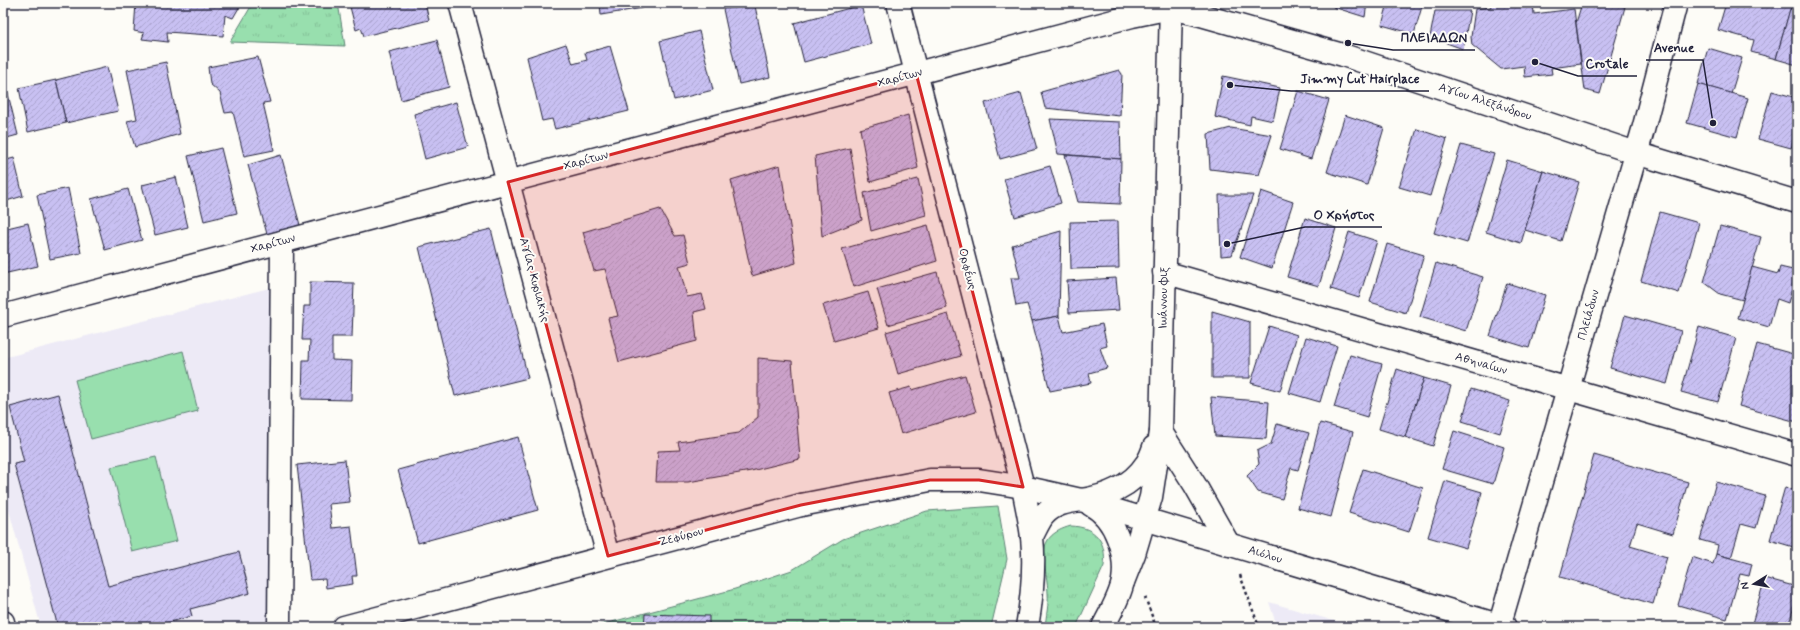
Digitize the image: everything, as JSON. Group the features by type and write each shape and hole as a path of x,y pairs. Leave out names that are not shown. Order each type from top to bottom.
{"street":[{"name":"Αγίας Κυριακής","path":"460,3 608,556"},
{"name":"Ορφέως","path":"898,3 1023,488 1032,536 1032,581 1027,627"},
{"name":"Πλειάδων","path":"1502,626 1636,153 1676,3"},
{"name":"Χαρίτων","path":"3,316 1171,6"},
{"name":"Αγίου Αλεξάνδρου","path":"1171,6 1343,55 1636,153 1797,202"},
{"name":"Ιωάννου Φιξ","path":"1103,627 1123,582 1145,519 1151,497 1161,432 1171,6"},
{"path":"279,627 282,242"},
{"name":"Αθηναίων","path":"1164,272 1797,455"},
{"path":"1032,536 1040,520 1051,510 1061,504 1117,490 1131,481 1146,465 1161,432"},
{"path":"1161,432 1195,485 1229,545"},
{"name":"Ζεφύρου","path":"344,627 801,505 930,480 979,480 1023,488"},
{"name":"Αιόλου","path":"1023,488 1081,500 1502,626"},
{"path":"1081,500 1098,509 1108,519 1115,532 1121,553 1123,582"},
{"path":"3,622 4,627"}],"path":[{"path":"1229,545 1259,627"},
{"path":"1144,595 1156,627"}],"highlighted area":[{"path":"916,73 1023,487 979,480 930,480 801,505 608,556 508,182"}],"shaded area":[{"path":"269,288 267,624 255,627 41,627 3,489 3,358"},
{"path":"1269,602 1355,627 1277,627"}],"green space":[{"path":"253,3 338,3 345,46 230,42"},
{"path":"183,351 198,411 91,439 75,380"},
{"path":"156,457 177,541 132,552 111,467"},
{"path":"998,506 1007,559 991,627 593,627 735,589 792,570 843,539 927,511"},
{"path":"1071,526 1087,529 1098,537 1104,550 1104,566 1076,627 1045,627 1048,606 1044,562 1046,544 1050,537 1058,531"}],"building":[{"path":"136,3 236,3 240,6 233,18 225,15 223,36 167,32 168,42 142,39 144,33 134,31"},
{"path":"349,3 425,3 429,20 364,36 361,28 356,30"},
{"path":"523,3 588,3 522,5"},
{"path":"600,3 642,3 643,8 601,15"},
{"path":"1334,3 1367,3 1365,17 1333,7"},
{"path":"1388,3 1423,3 1414,34 1382,25"},
{"path":"1490,3 1533,3 1534,14 1574,9 1581,64 1551,68 1552,74 1525,77 1524,66 1501,69 1472,45 1471,37 1475,9 1491,7"},
{"path":"1582,3 1612,3 1625,7 1600,94 1585,90 1576,23"},
{"path":"1726,3 1792,3 1776,59 1751,52 1754,40 1718,30"},
{"path":"861,5 871,44 804,62 794,23"},
{"path":"755,6 770,77 739,84 723,9"},
{"path":"1790,9 1797,11 1797,65 1776,59"},
{"path":"1435,11 1470,11 1463,49 1430,37"},
{"path":"699,31 713,90 674,100 660,41"},
{"path":"437,40 449,87 401,100 389,52"},
{"path":"566,44 573,64 587,60 585,53 610,46 629,111 555,129 552,119 542,121 527,57"},
{"path":"1708,48 1742,58 1731,94 1698,84"},
{"path":"258,57 270,102 263,103 274,150 244,156 233,112 225,113 220,93 210,84 208,67"},
{"path":"166,62 180,134 135,147 127,121 137,119 127,70"},
{"path":"107,67 118,111 66,123 56,80"},
{"path":"1119,70 1122,74 1120,116 1045,108 1041,92"},
{"path":"1223,76 1280,88 1273,121 1251,116 1250,125 1215,117"},
{"path":"56,80 66,123 28,132 19,88"},
{"path":"1698,84 1748,98 1737,137 1687,123"},
{"path":"1298,91 1329,100 1311,159 1280,149"},
{"path":"1772,91 1797,98 1797,128 1791,148 1758,139"},
{"path":"1021,93 1037,149 1000,159 985,103"},
{"path":"8,94 18,135 3,139 3,95"},
{"path":"456,102 468,147 425,159 414,114"},
{"path":"908,115 918,168 870,182 860,129"},
{"path":"1345,115 1384,128 1367,185 1327,172"},
{"path":"1050,119 1120,122 1121,159 1058,154"},
{"path":"1231,128 1272,135 1259,175 1210,169 1208,134"},
{"path":"1417,129 1447,139 1430,196 1399,187"},
{"path":"1461,145 1494,154 1467,243 1434,233"},
{"path":"221,148 237,213 204,221 188,156"},
{"path":"850,148 862,220 822,236 815,156"},
{"path":"281,155 300,225 267,234 248,165"},
{"path":"1065,155 1121,159 1120,204 1078,202"},
{"path":"14,158 23,196 3,202 3,161"},
{"path":"1507,160 1543,171 1521,243 1486,232"},
{"path":"780,165 796,263 752,276 731,180"},
{"path":"1050,166 1061,203 1015,217 1004,179"},
{"path":"1543,171 1579,182 1561,241 1525,230"},
{"path":"176,177 188,227 155,235 142,185"},
{"path":"918,179 926,215 871,231 864,193"},
{"path":"68,188 81,253 50,259 37,195"},
{"path":"128,189 142,240 105,250 91,199"},
{"path":"1261,191 1293,202 1272,268 1240,257"},
{"path":"1219,195 1253,195 1232,255 1221,256"},
{"path":"660,209 675,236 683,235 690,263 679,266 687,297 702,294 706,309 694,312 697,341 619,362 608,318 618,316 605,269 594,271 583,232"},
{"path":"1660,212 1699,223 1679,293 1641,281"},
{"path":"1305,218 1336,228 1319,286 1287,277"},
{"path":"1118,221 1119,268 1071,269 1070,222"},
{"path":"28,223 38,266 3,274 3,229"},
{"path":"928,225 937,261 854,287 842,249"},
{"path":"1720,226 1761,237 1743,300 1720,294 1704,282"},
{"path":"491,229 528,378 455,396 419,247"},
{"path":"1061,231 1059,316 1032,321 1027,304 1016,306 1011,278 1020,278 1012,245"},
{"path":"1349,232 1377,241 1359,298 1331,289"},
{"path":"1387,244 1424,255 1406,313 1370,302"},
{"path":"1436,263 1483,277 1466,331 1420,317"},
{"path":"1752,267 1778,274 1780,267 1797,271 1788,303 1777,299 1769,327 1738,318"},
{"path":"937,272 947,308 888,325 877,289"},
{"path":"1116,278 1119,310 1069,313 1067,281"},
{"path":"310,282 354,283 352,337 332,337 332,360 352,361 351,400 302,399 303,360 309,360 310,340 302,340 304,306 310,306"},
{"path":"1507,283 1545,295 1529,348 1490,336"},
{"path":"868,292 879,328 834,341 823,305"},
{"path":"1212,311 1250,322 1250,378 1212,378"},
{"path":"948,314 961,356 898,374 886,332"},
{"path":"1625,315 1681,331 1667,384 1610,368"},
{"path":"1059,316 1063,332 1102,324 1107,346 1100,348 1107,368 1089,373 1091,383 1050,391 1032,321"},
{"path":"1269,326 1297,335 1280,391 1251,383"},
{"path":"1699,327 1736,338 1718,402 1681,392"},
{"path":"1306,337 1337,346 1320,402 1289,393"},
{"path":"1757,344 1797,355 1797,422 1739,406"},
{"path":"1350,355 1382,364 1367,417 1334,407"},
{"path":"758,358 792,361 800,459 751,471 688,482 656,482 658,451 680,450 678,442 739,433 758,417"},
{"path":"1397,369 1424,378 1405,437 1379,429"},
{"path":"965,375 976,412 901,434 889,393 911,387 912,390"},
{"path":"1424,378 1451,386 1433,446 1405,437"},
{"path":"1471,389 1510,401 1500,433 1462,421"},
{"path":"58,394 108,586 239,552 250,593 190,609 192,616 153,627 58,627 14,464 24,462 10,407"},
{"path":"1211,397 1269,402 1266,439 1215,436"},
{"path":"1320,423 1353,432 1331,517 1298,508"},
{"path":"1277,424 1309,433 1298,470 1291,468 1282,499 1258,492 1247,476 1259,464 1257,451 1271,444"},
{"path":"1454,431 1504,447 1493,484 1442,469"},
{"path":"518,437 538,510 418,543 398,470"},
{"path":"1594,455 1688,482 1673,534 1637,523 1630,546 1667,557 1653,604 1560,577"},
{"path":"345,460 350,502 329,504 332,528 351,526 357,576 352,576 353,584 326,588 325,579 310,580 297,465"},
{"path":"1363,469 1423,488 1409,532 1349,513"},
{"path":"1445,481 1482,492 1466,548 1428,537"},
{"path":"1716,482 1765,496 1756,528 1741,524 1731,558 1716,554 1718,545 1700,540"},
{"path":"1785,487 1797,491 1797,548 1770,540"},
{"path":"1716,554 1752,564 1749,576 1740,574 1727,619 1678,605 1692,557 1713,564"},
{"path":"1765,578 1797,587 1797,596 1788,627 1751,627"},
{"path":"645,614 709,616 709,627 644,627"}],"place":[{"name":"ΠΛΕΙΑΔΩΝ","path":"1348,43"},
{"name":"Crotale","path":"1535,62"},
{"name":"Jimmy Cut Hairplace","path":"1230,85"},
{"name":"Avenue","path":"1713,123"},
{"name":"Ο Χρήστος","path":"1227,244"}]}
